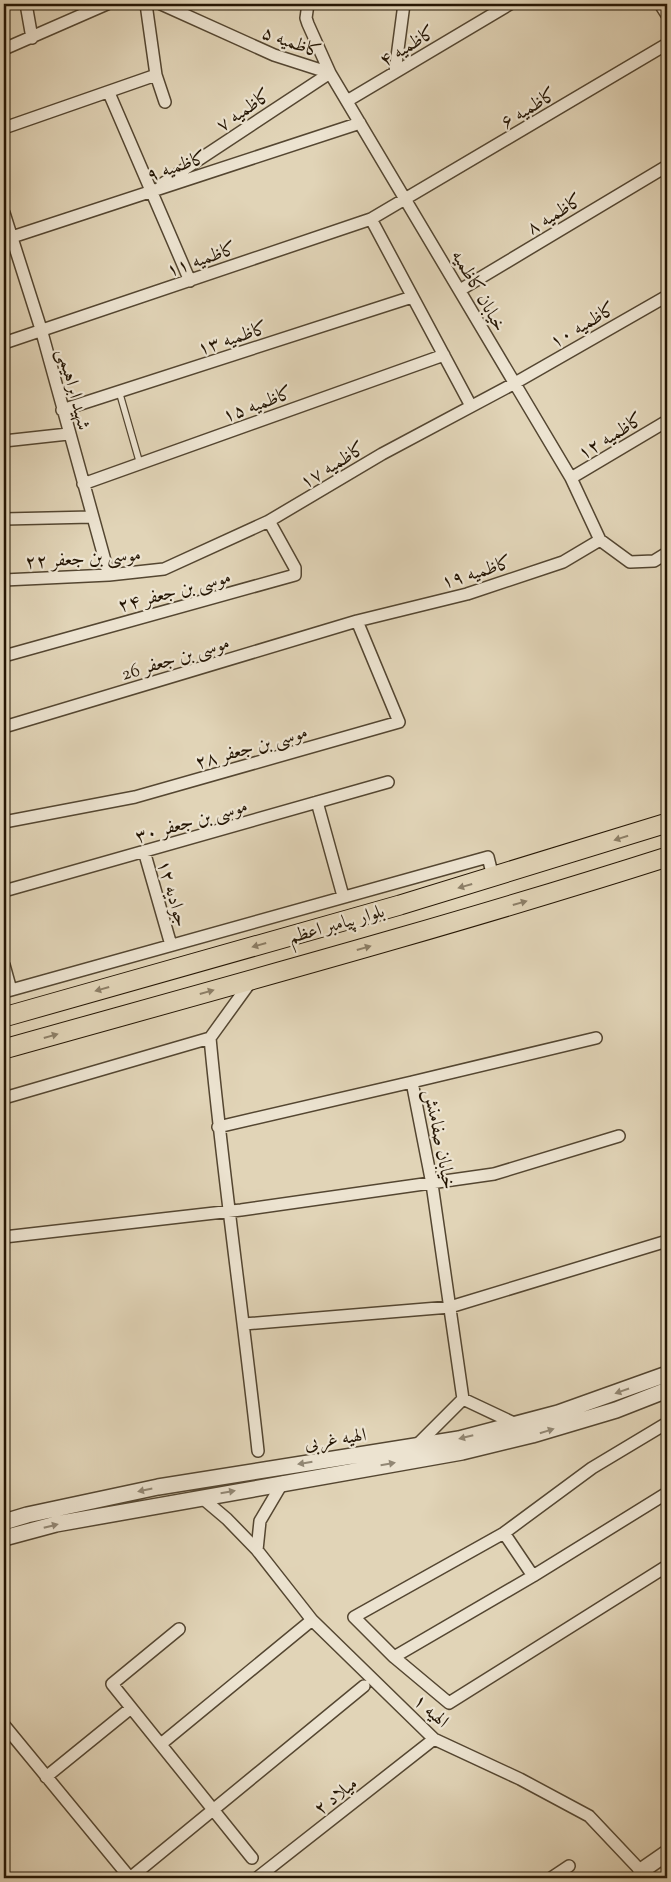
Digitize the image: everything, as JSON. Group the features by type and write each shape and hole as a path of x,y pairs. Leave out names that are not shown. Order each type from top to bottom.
{"main road":[{"name":"بلوار پیامبر اعظم","path":"4,1017 494,877 667,823"},
{"name":"بلوار پیامبر اعظم","path":"4,1049 565,890 667,856"}],"street":[{"path":"26,4 32,38"},
{"path":"4,49 107,4"},
{"path":"146,4 156,75 165,102"},
{"name":"کاظمیه ۵","path":"161,4 188,10 274,55 330,72"},
{"name":"خیابان کاظمیه","path":"308,4 306,18 330,72 571,478 600,540 630,562 654,561 667,553"},
{"path":"395,72 404,4"},
{"name":"کاظمیه ۴","path":"347,101 510,4"},
{"path":"660,4 667,15"},
{"name":"کاظمیه ۶","path":"407,200 667,44"},
{"name":"کاظمیه ۷","path":"151,192 330,72"},
{"path":"4,128 109,93 156,75"},
{"path":"109,93 190,281"},
{"name":"کاظمیه ۹","path":"8,239 360,123"},
{"name":"کاظمیه ۸","path":"460,290 667,166"},
{"name":"کاظمیه ۱۱","path":"4,343 372,219 407,200"},
{"name":"شهید ابراهیمی","path":"4,213 8,239 41,329 68,434 109,575"},
{"path":"372,219 471,406"},
{"name":"کاظمیه ۱۰","path":"515,383 667,296"},
{"name":"کاظمیه ۱۳","path":"62,410 412,297"},
{"name":"کاظمیه ۱۵","path":"83,484 444,355"},
{"name":"کاظمیه ۱۷","path":"164,568 269,521 382,454 515,383"},
{"name":"کاظمیه ۱۲","path":"571,478 667,421"},
{"path":"4,441 68,434"},
{"path":"4,519 92,517"},
{"name":"موسی بن جعفر ۲۴","path":"4,656 294,575 295,568 269,521"},
{"name":"کاظمیه ۱۹","path":"357,621 475,591 563,562 600,540"},
{"name":"موسی بن جعفر ۲۲","path":"4,580 109,575 164,568"},
{"name":"موسی بن جعفر 26","path":"4,727 357,621"},
{"name":"موسی بن جعفر ۲۸","path":"4,822 135,797 399,722 357,621"},
{"name":"موسی بن جعفر ۳۰","path":"4,891 388,782"},
{"path":"317,802 343,896"},
{"name":"جوادیه ۱۲","path":"144,851 171,945"},
{"path":"4,965 7,991 488,857 494,877"},
{"path":"4,1098 210,1038 253,979"},
{"path":"210,1038 218,1127 244,1324 258,1451"},
{"path":"412,1082 596,1038"},
{"name":"خیابان صفامنش","path":"218,1127 412,1082 432,1184 462,1399"},
{"path":"4,1237 230,1211 494,1174 619,1136"},
{"path":"244,1324 450,1307 667,1241"},
{"name":"الهیه غربی","path":"4,1522 27,1515 158,1487 459,1439 558,1413 667,1374"},
{"name":"الهیه غربی","path":"4,1538 56,1524 284,1482 462,1452 532,1435 616,1410 667,1390"},
{"path":"416,1445 462,1399 516,1424"},
{"path":"667,1423 592,1468 504,1533 354,1617 394,1657 449,1703 667,1566"},
{"path":"256,1550 260,1521 284,1482"},
{"path":"394,1657 533,1576 667,1492"},
{"name":"الهیه ۱","path":"201,1497 227,1519 256,1550 312,1620 434,1739 520,1779 589,1816 643,1874"},
{"path":"504,1533 533,1576"},
{"path":"161,1744 312,1620"},
{"path":"179,1629 112,1684 252,1858"},
{"path":"4,1725 130,1878 364,1686"},
{"path":"46,1777 131,1708"},
{"name":"میلاد ۲","path":"257,1878 271,1874 434,1739"},
{"path":"643,1874 667,1853"},
{"path":"551,1878 569,1866"}],"lane":[{"path":"119,391 140,464"}]}
